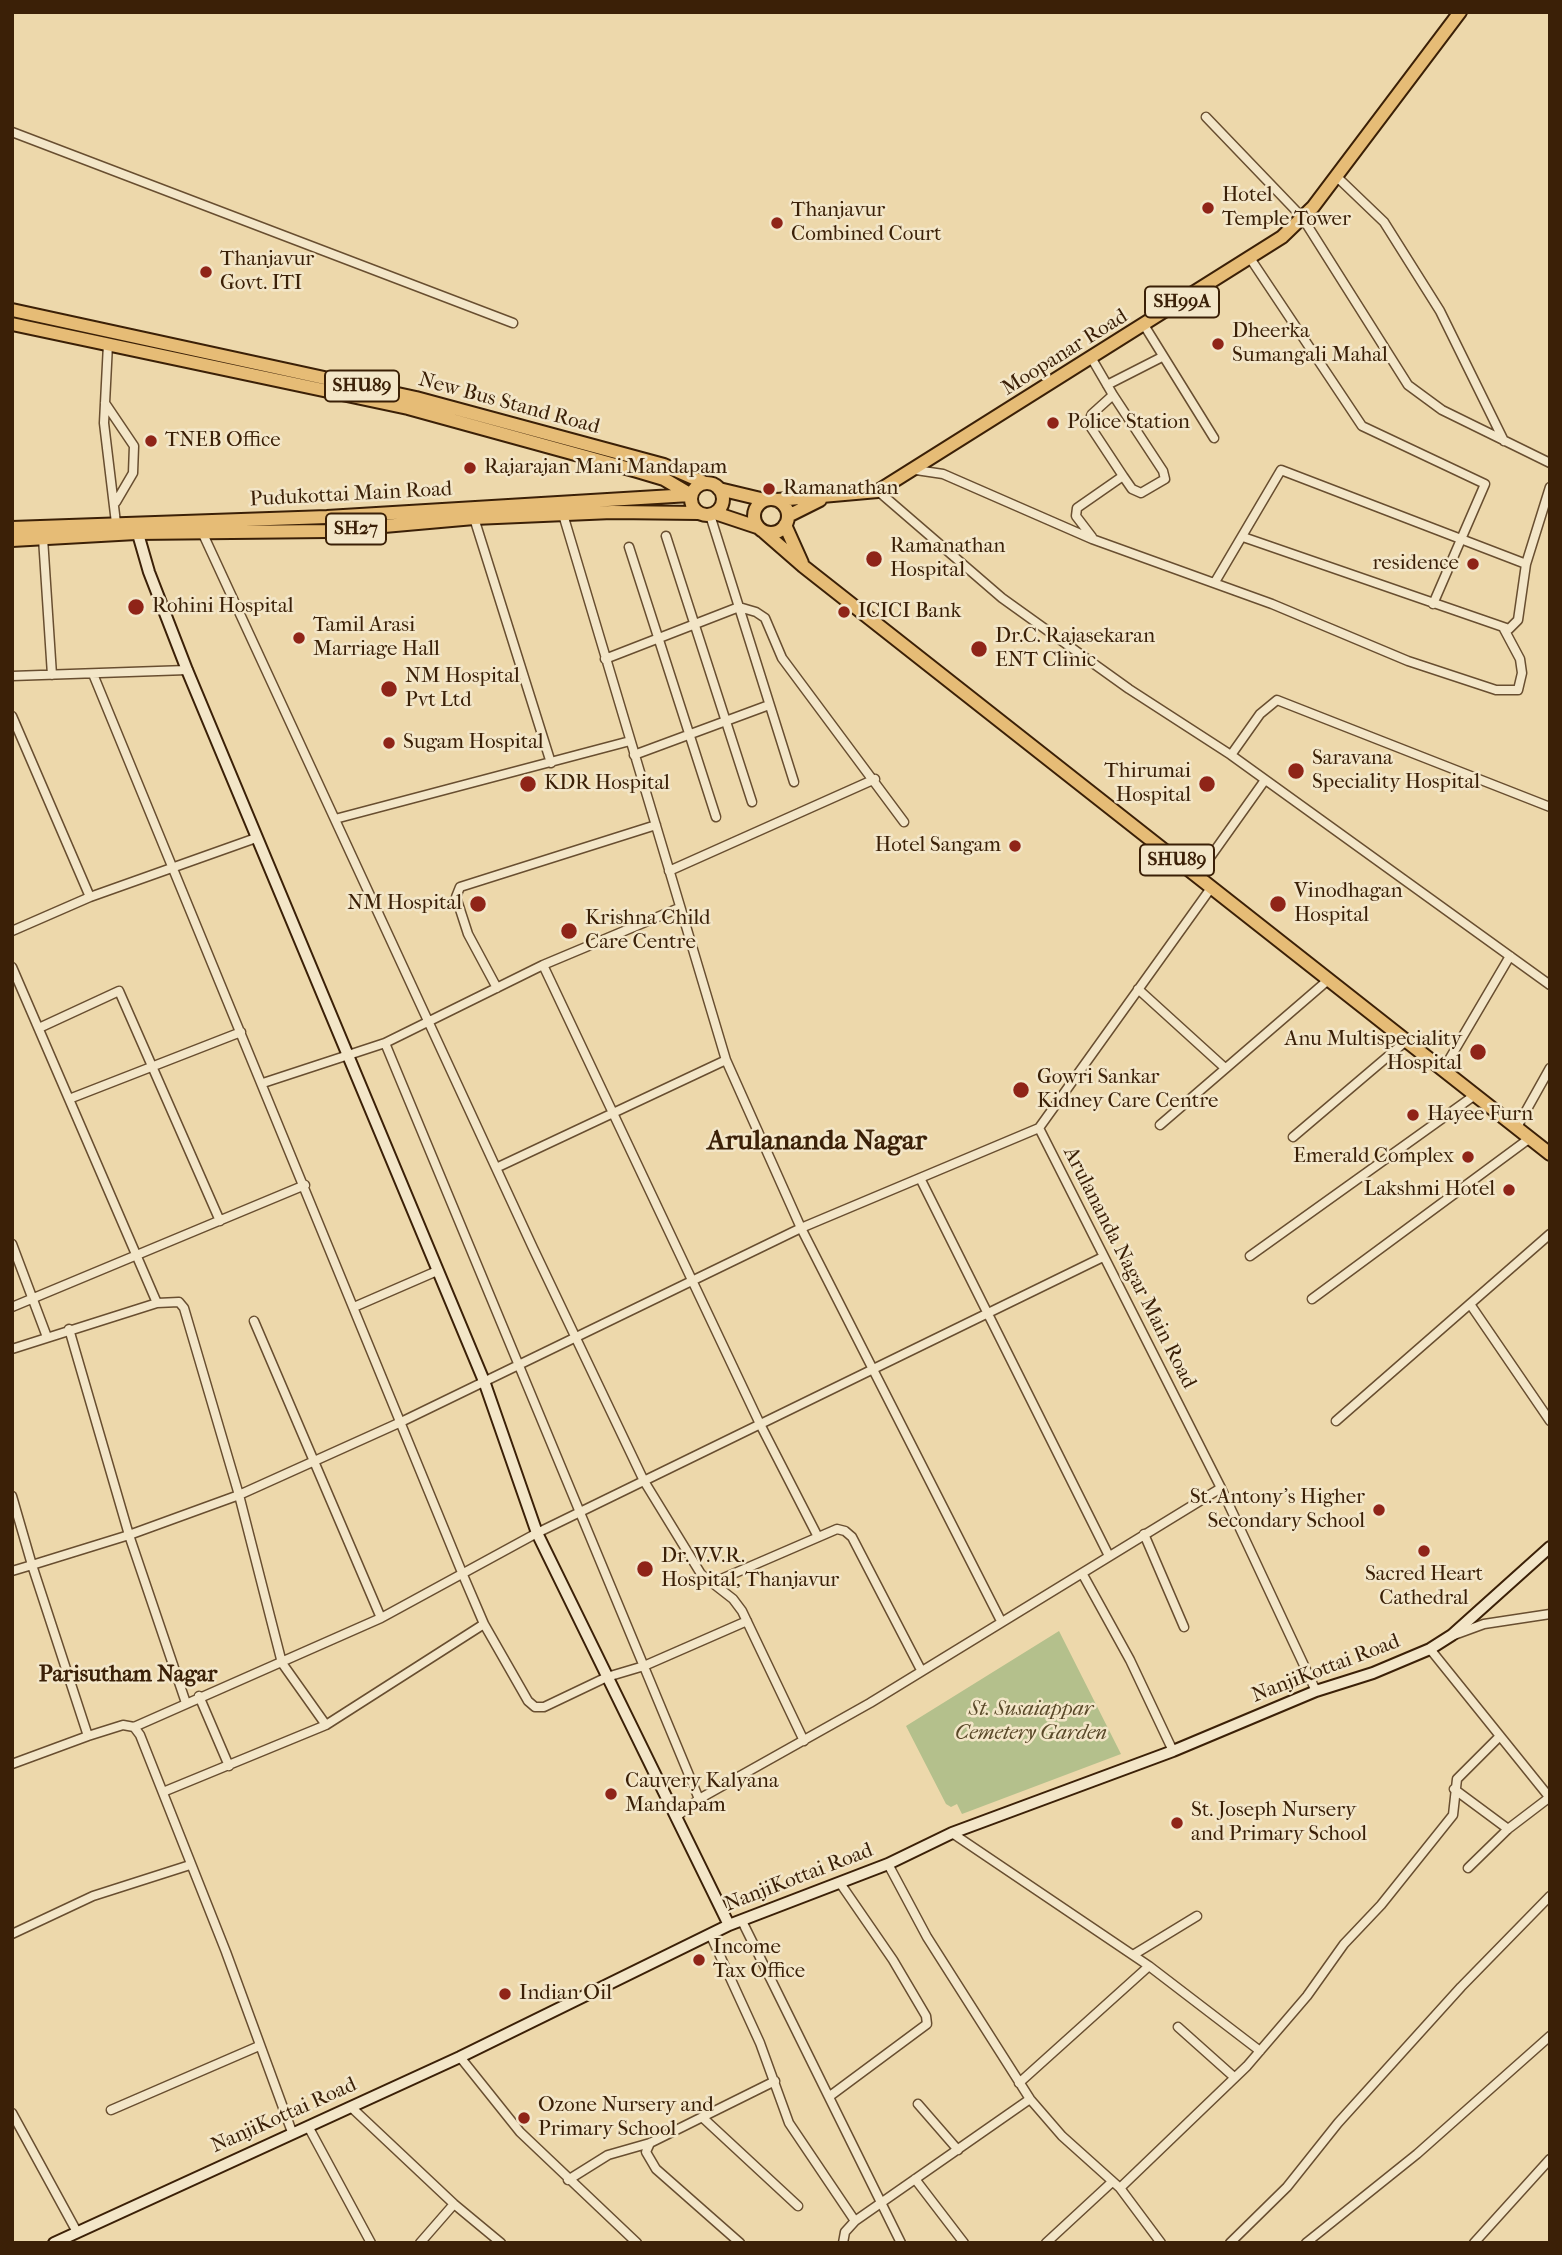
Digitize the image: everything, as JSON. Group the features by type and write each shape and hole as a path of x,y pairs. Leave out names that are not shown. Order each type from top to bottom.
{"main road":[{"name":"Moopanar Road","path":"771,500 878,491 916,470 1282,237 1302,218 1336,176 1456,14"},
{"name":"New Bus Stand Road","path":"12,310 416,398 664,465 705,483"},
{"name":"New Bus Stand Road","path":"12,324 408,408 655,476 691,495"},
{"name":"SHU89","path":"705,483 719,489 771,500 784,506 786,520 803,566"},
{"path":"705,483 696,487 691,495 692,505 708,513 723,499 719,489"},
{"name":"Pudukottai Main Road","path":"12,528 116,523 136,528 691,495"},
{"name":"Moopanar Road","path":"786,520 830,495"},
{"path":"771,500 754,512 761,529 774,533 786,520"},
{"name":"SH27","path":"12,540 136,528 203,534 328,531 474,518 612,512 708,513"},
{"name":"SHU89","path":"708,513 761,529 803,566 1550,1154"},
{"path":"327,517 328,531"},
{"path":"136,528 187,670 484,1381 537,1533 729,1925"},
{"name":"NanjiKottai Road","path":"54,2243 73,2237 292,2132 309,2128 352,2108 729,1925 888,1864 953,1832 1173,1751 1316,1690 1373,1673 1430,1649 1452,1636 1550,1547"}],"street":[{"path":"1206,117 1302,218 1408,384 1442,410 1550,463"},
{"path":"12,132 513,323"},
{"path":"1336,176 1384,222 1440,311 1504,441"},
{"path":"1250,258 1362,426 1485,484 1433,604"},
{"path":"1144,326 1214,438"},
{"path":"108,344 104,422 116,523"},
{"path":"1107,385 1162,357"},
{"path":"1092,359 1163,471 1165,480 1141,493 1132,489 1088,423 1092,414 1113,395"},
{"path":"105,403 134,446 133,473 115,503"},
{"path":"916,470 943,474 1093,539 1215,582 1408,661 1496,690 1518,690 1522,673 1520,659 1504,629"},
{"path":"1215,582 1281,470 1525,564"},
{"path":"1093,539 1076,516 1077,509 1123,476"},
{"path":"1243,537 1504,629 1512,629 1518,620 1525,564 1550,487"},
{"path":"878,491 1002,598 1129,689 1231,755 1550,985"},
{"path":"561,502 605,659 726,1060 801,1228 1001,1621"},
{"path":"708,513 794,782"},
{"path":"474,518 551,763"},
{"path":"203,534 496,1168 644,1480 686,1554 712,1583 733,1598 747,1621 804,1741"},
{"path":"666,536 752,802"},
{"path":"43,538 52,675"},
{"path":"629,547 716,817"},
{"path":"605,659 739,607 765,618 782,658 875,779 904,822"},
{"path":"12,676 187,670"},
{"path":"93,674 463,1575 484,1624 528,1701 535,1707 544,1707 607,1677 644,1666 747,1621"},
{"path":"1231,755 1260,714 1277,700 1550,807"},
{"path":"634,755 769,705"},
{"path":"12,716 90,897"},
{"path":"335,819 630,741"},
{"path":"669,871 875,779"},
{"path":"1196,877 1265,780"},
{"path":"497,988 468,934 456,897 460,887 656,825"},
{"path":"12,931 90,897 256,838"},
{"path":"12,1571 130,1535 239,1496 401,1422 801,1228 1039,1128 1211,888"},
{"path":"263,1083 385,1043 543,965 679,908"},
{"path":"1443,1070 1510,956"},
{"path":"543,965 760,1424 818,1537"},
{"path":"12,967 157,1303"},
{"path":"1160,1125 1327,981"},
{"path":"1138,989 1225,1068"},
{"path":"38,1028 120,990 220,1221"},
{"path":"69,1099 241,1032"},
{"path":"1293,1137 1406,1041"},
{"path":"385,1043 699,1799"},
{"path":"496,1168 726,1060"},
{"path":"1517,1127 1550,1068"},
{"path":"1250,1256 1475,1095"},
{"name":"Arulananda Nagar Main Road","path":"1039,1128 1222,1488 1316,1690"},
{"path":"1312,1299 1530,1138"},
{"path":"920,1178 1108,1554"},
{"path":"12,1307 305,1185"},
{"path":"1336,1421 1550,1234"},
{"path":"12,1244 35,1298 47,1337"},
{"path":"12,1764 123,1725 134,1727 199,1696 282,1663 381,1618 537,1533 1103,1257"},
{"path":"354,1307 437,1271"},
{"path":"12,1349 157,1303 172,1300 179,1302 184,1308 239,1496 282,1663 326,1725"},
{"path":"1470,1304 1550,1421"},
{"path":"254,1321 381,1618"},
{"path":"69,1329 130,1535 186,1703"},
{"path":"676,1817 699,1799 804,1741 1082,1573 1108,1554 1222,1488"},
{"path":"12,1496 88,1736"},
{"path":"712,1583 837,1529 852,1537 921,1670"},
{"path":"1144,1534 1184,1628"},
{"path":"1082,1573 1130,1660 1173,1751"},
{"path":"1452,1636 1484,1624 1550,1614"},
{"path":"163,1792 326,1725 484,1624"},
{"path":"1430,1649 1550,1797 1508,1829 1468,1868"},
{"path":"199,1696 229,1766"},
{"path":"134,1727 163,1792 292,2132"},
{"path":"1120,2188 1259,2051 1453,1815 1457,1779 1499,1737"},
{"path":"1454,1789 1508,1829"},
{"path":"953,1832 1149,1966 1259,2051"},
{"path":"888,1864 927,1937 1030,2099 1062,2136 1120,2188 1161,2243"},
{"path":"12,1934 93,1896 190,1865"},
{"path":"830,2096 927,2024 926,2016 893,1960 840,1883"},
{"path":"1230,2243 1287,2187 1338,2123 1452,1996 1550,1896"},
{"path":"1133,1955 1197,1916"},
{"path":"742,1921 901,2243"},
{"path":"711,1936 775,2081 789,2123 855,2221"},
{"path":"1019,2083 1149,1966"},
{"path":"1178,2027 1234,2077"},
{"path":"1307,2243 1417,2154 1550,2036"},
{"path":"111,2110 259,2046"},
{"path":"460,2057 520,2132 626,2239 637,2243"},
{"path":"568,2180 608,2155 650,2143 775,2081"},
{"path":"842,2243 845,2232 855,2221 1030,2099"},
{"path":"918,2104 958,2150"},
{"path":"352,2108 454,2204 501,2243"},
{"path":"12,2113 73,2237"},
{"path":"702,2117 798,2206"},
{"path":"309,2128 371,2243"},
{"path":"650,2143 646,2152 656,2169 740,2243"},
{"path":"1478,2241 1550,2159"},
{"path":"915,2179 964,2243"},
{"path":"1046,2243 1112,2182"},
{"path":"420,2243 454,2204"}],"green space":[{"name":"St. Susaiappar Cemetery Garden","path":"1059,1631 1121,1754 962,1814 957,1804 951,1807 946,1804 906,1726"}],"place":[{"name":"Hotel Temple Tower","path":"1208,208"},
{"name":"Thanjavur Combined Court","path":"777,223"},
{"name":"Thanjavur Govt. ITI","path":"206,272"},
{"name":"Dheerka Sumangali Mahal","path":"1218,344"},
{"name":"Police Station","path":"1053,423"},
{"name":"TNEB Office","path":"151,441"},
{"name":"Rajarajan Mani Mandapam","path":"470,468"},
{"name":"Ramanathan","path":"769,489"},
{"name":"Ramanathan Hospital","path":"874,559"},
{"name":"residence","path":"1473,564"},
{"name":"Rohini Hospital","path":"136,607"},
{"name":"ICICI Bank","path":"844,612"},
{"name":"Tamil Arasi Marriage Hall","path":"299,638"},
{"name":"Dr.C. Rajasekaran ENT Clinic","path":"979,649"},
{"name":"NM Hospital Pvt Ltd","path":"389,689"},
{"name":"Sugam Hospital","path":"389,743"},
{"name":"Saravana Speciality Hospital","path":"1296,771"},
{"name":"KDR Hospital","path":"528,784"},
{"name":"Thirumai Hospital","path":"1207,784"},
{"name":"Hotel Sangam","path":"1015,846"},
{"name":"NM Hospital","path":"478,904"},
{"name":"Vinodhagan Hospital","path":"1278,904"},
{"name":"Krishna Child Care Centre","path":"569,931"},
{"name":"Anu Multispeciality Hospital","path":"1478,1052"},
{"name":"Gowri Sankar Kidney Care Centre","path":"1021,1090"},
{"name":"Hayee Furn","path":"1413,1115"},
{"name":"Emerald Complex","path":"1468,1157"},
{"name":"Lakshmi Hotel","path":"1509,1190"},
{"name":"St. Antony's Higher Secondary School","path":"1379,1510"},
{"name":"Sacred Heart Cathedral","path":"1424,1551"},
{"name":"Dr. V.V.R. Hospital, Thanjavur","path":"645,1569"},
{"name":"Cauvery Kalyana Mandapam","path":"611,1794"},
{"name":"St. Joseph Nursery and Primary School","path":"1177,1823"},
{"name":"Income Tax Office","path":"699,1960"},
{"name":"Indian Oil","path":"505,1994"},
{"name":"Ozone Nursery and Primary School","path":"524,2118"}],"district":[{"name":"Arulananda Nagar","path":"817,1142"},
{"name":"Parisutham Nagar","path":"128,1675"}]}
